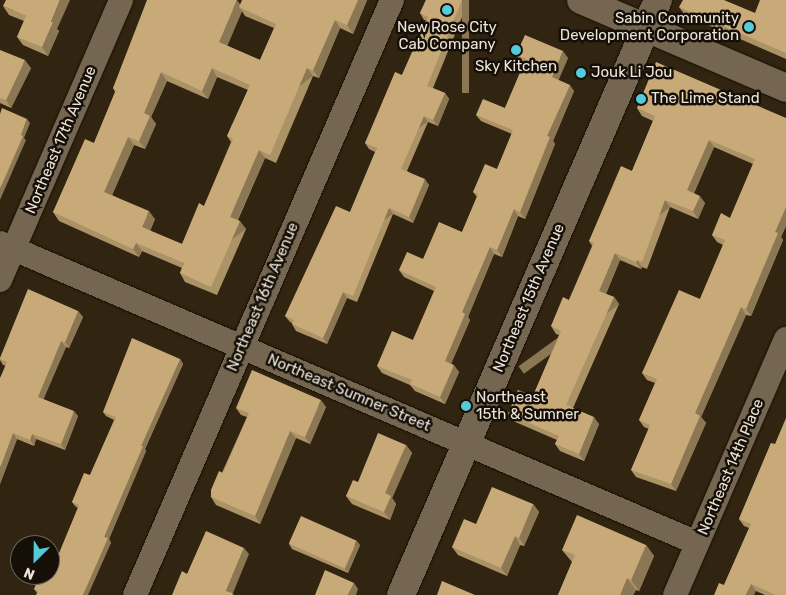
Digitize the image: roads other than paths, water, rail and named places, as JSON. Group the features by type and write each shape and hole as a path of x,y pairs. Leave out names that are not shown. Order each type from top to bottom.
{"street":[{"name":"Northeast 17th Avenue","path":"0,280 7,246 121,0"},
{"name":"Northeast 16th Avenue","path":"135,595 392,0"},
{"path":"581,0 786,88"},
{"name":"Northeast 15th Avenue","path":"401,595 658,0"},
{"name":"Northeast Sumner Street","path":"7,246 698,544"},
{"name":"Northeast 14th Place","path":"675,595 786,339"}],"place":[{"name":"New Rose City Cab Company","path":"447,10"},
{"name":"Sabin Community Development Corporation","path":"749,27"},
{"name":"Sky Kitchen","path":"516,50"},
{"name":"Jouk Li Jou","path":"581,73"},
{"name":"The Lime Stand","path":"641,99"},
{"name":"Northeast 15th & Sumner","path":"466,406"}]}
